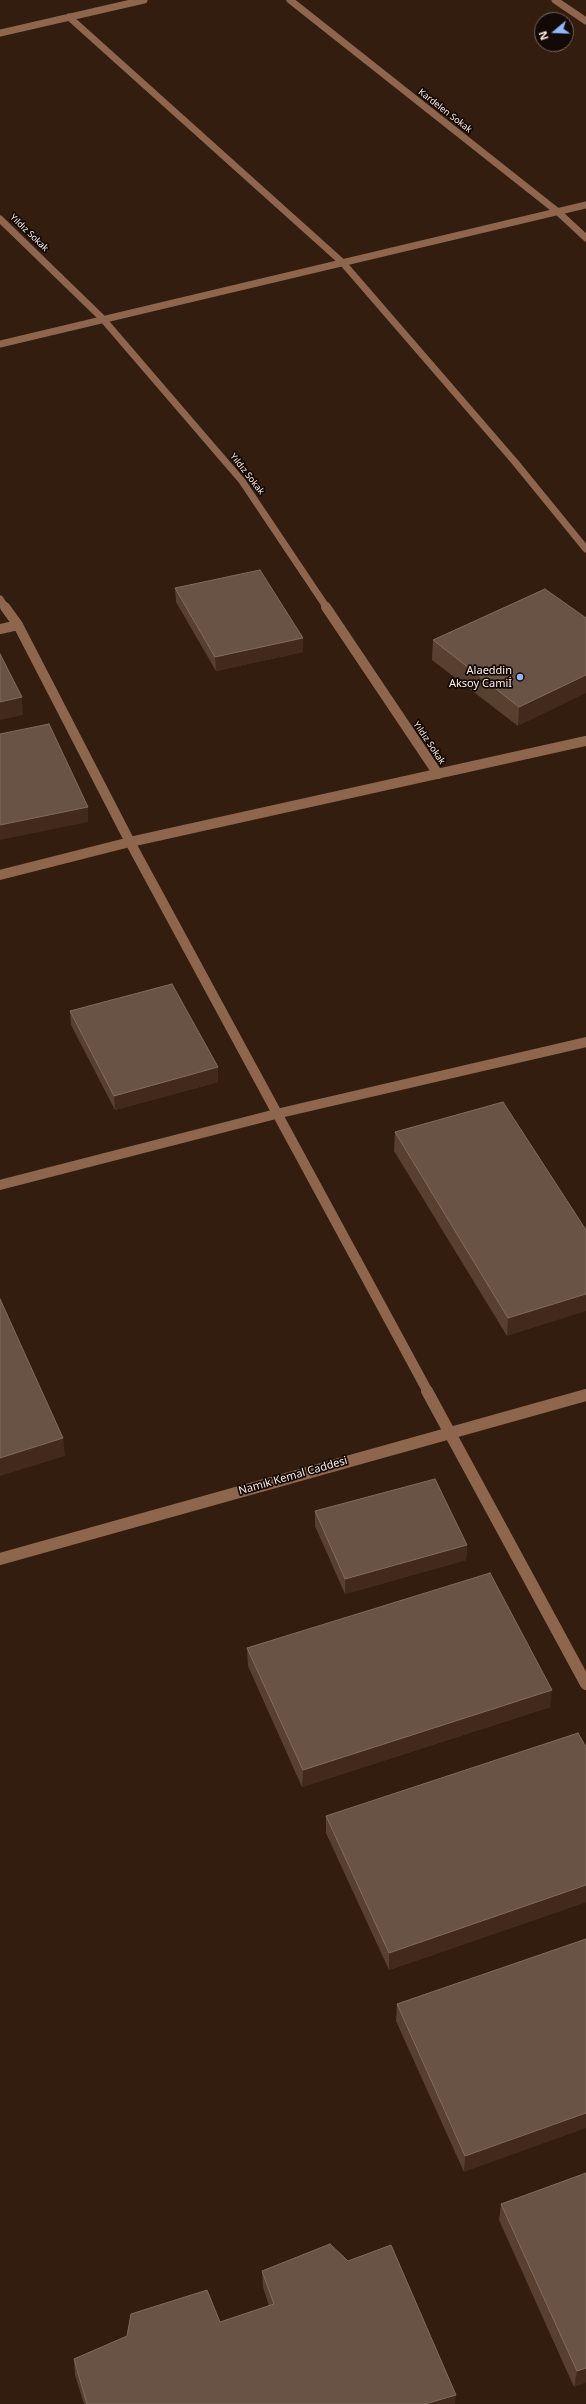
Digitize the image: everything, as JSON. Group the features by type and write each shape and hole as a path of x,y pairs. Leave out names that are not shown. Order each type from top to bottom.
{"street":[{"path":"1,31 144,0"},
{"name":"Kardelen Sokak","path":"290,0 558,212 586,238"},
{"path":"555,0 586,21"},
{"path":"69,17 343,263 515,462 586,549"},
{"path":"0,344 102,318 343,263 586,205"},
{"name":"Yıldız Sokak","path":"0,219 102,318 242,481 438,774"},
{"path":"0,599 18,625 130,842 586,1684"},
{"path":"0,629 18,625"},
{"path":"0,875 130,842 586,742"},
{"path":"0,1185 276,1114 586,1042"},
{"name":"Namık Kemal Caddesi","path":"0,1559 449,1432 586,1395"}],"building":[{"path":"260,570 303,638 215,657 175,588"},
{"name":"Alaeddin Aksoy Camiİ","path":"545,589 586,618 586,675 519,707 433,640"},
{"path":"0,654 22,697 0,702"},
{"path":"49,724 88,807 0,825 0,734"},
{"path":"172,984 218,1067 114,1096 70,1011"},
{"path":"503,1102 586,1230 586,1294 508,1318 395,1132"},
{"path":"0,1299 63,1438 0,1458"},
{"path":"435,1479 467,1545 345,1579 315,1511"},
{"path":"490,1573 552,1690 303,1770 247,1648"},
{"path":"578,1733 586,1747 586,1885 389,1953 326,1816"},
{"path":"586,1939 586,2113 465,2156 397,2004"},
{"path":"586,2173 586,2368 577,2371 501,2204"},
{"path":"330,2244 348,2261 391,2245 456,2395 425,2404 87,2404 74,2359 127,2336 131,2314 207,2290 220,2322 274,2304 262,2271"}],"place":[{"name":"Alaeddin Aksoy Camiİ","path":"520,677"}]}
